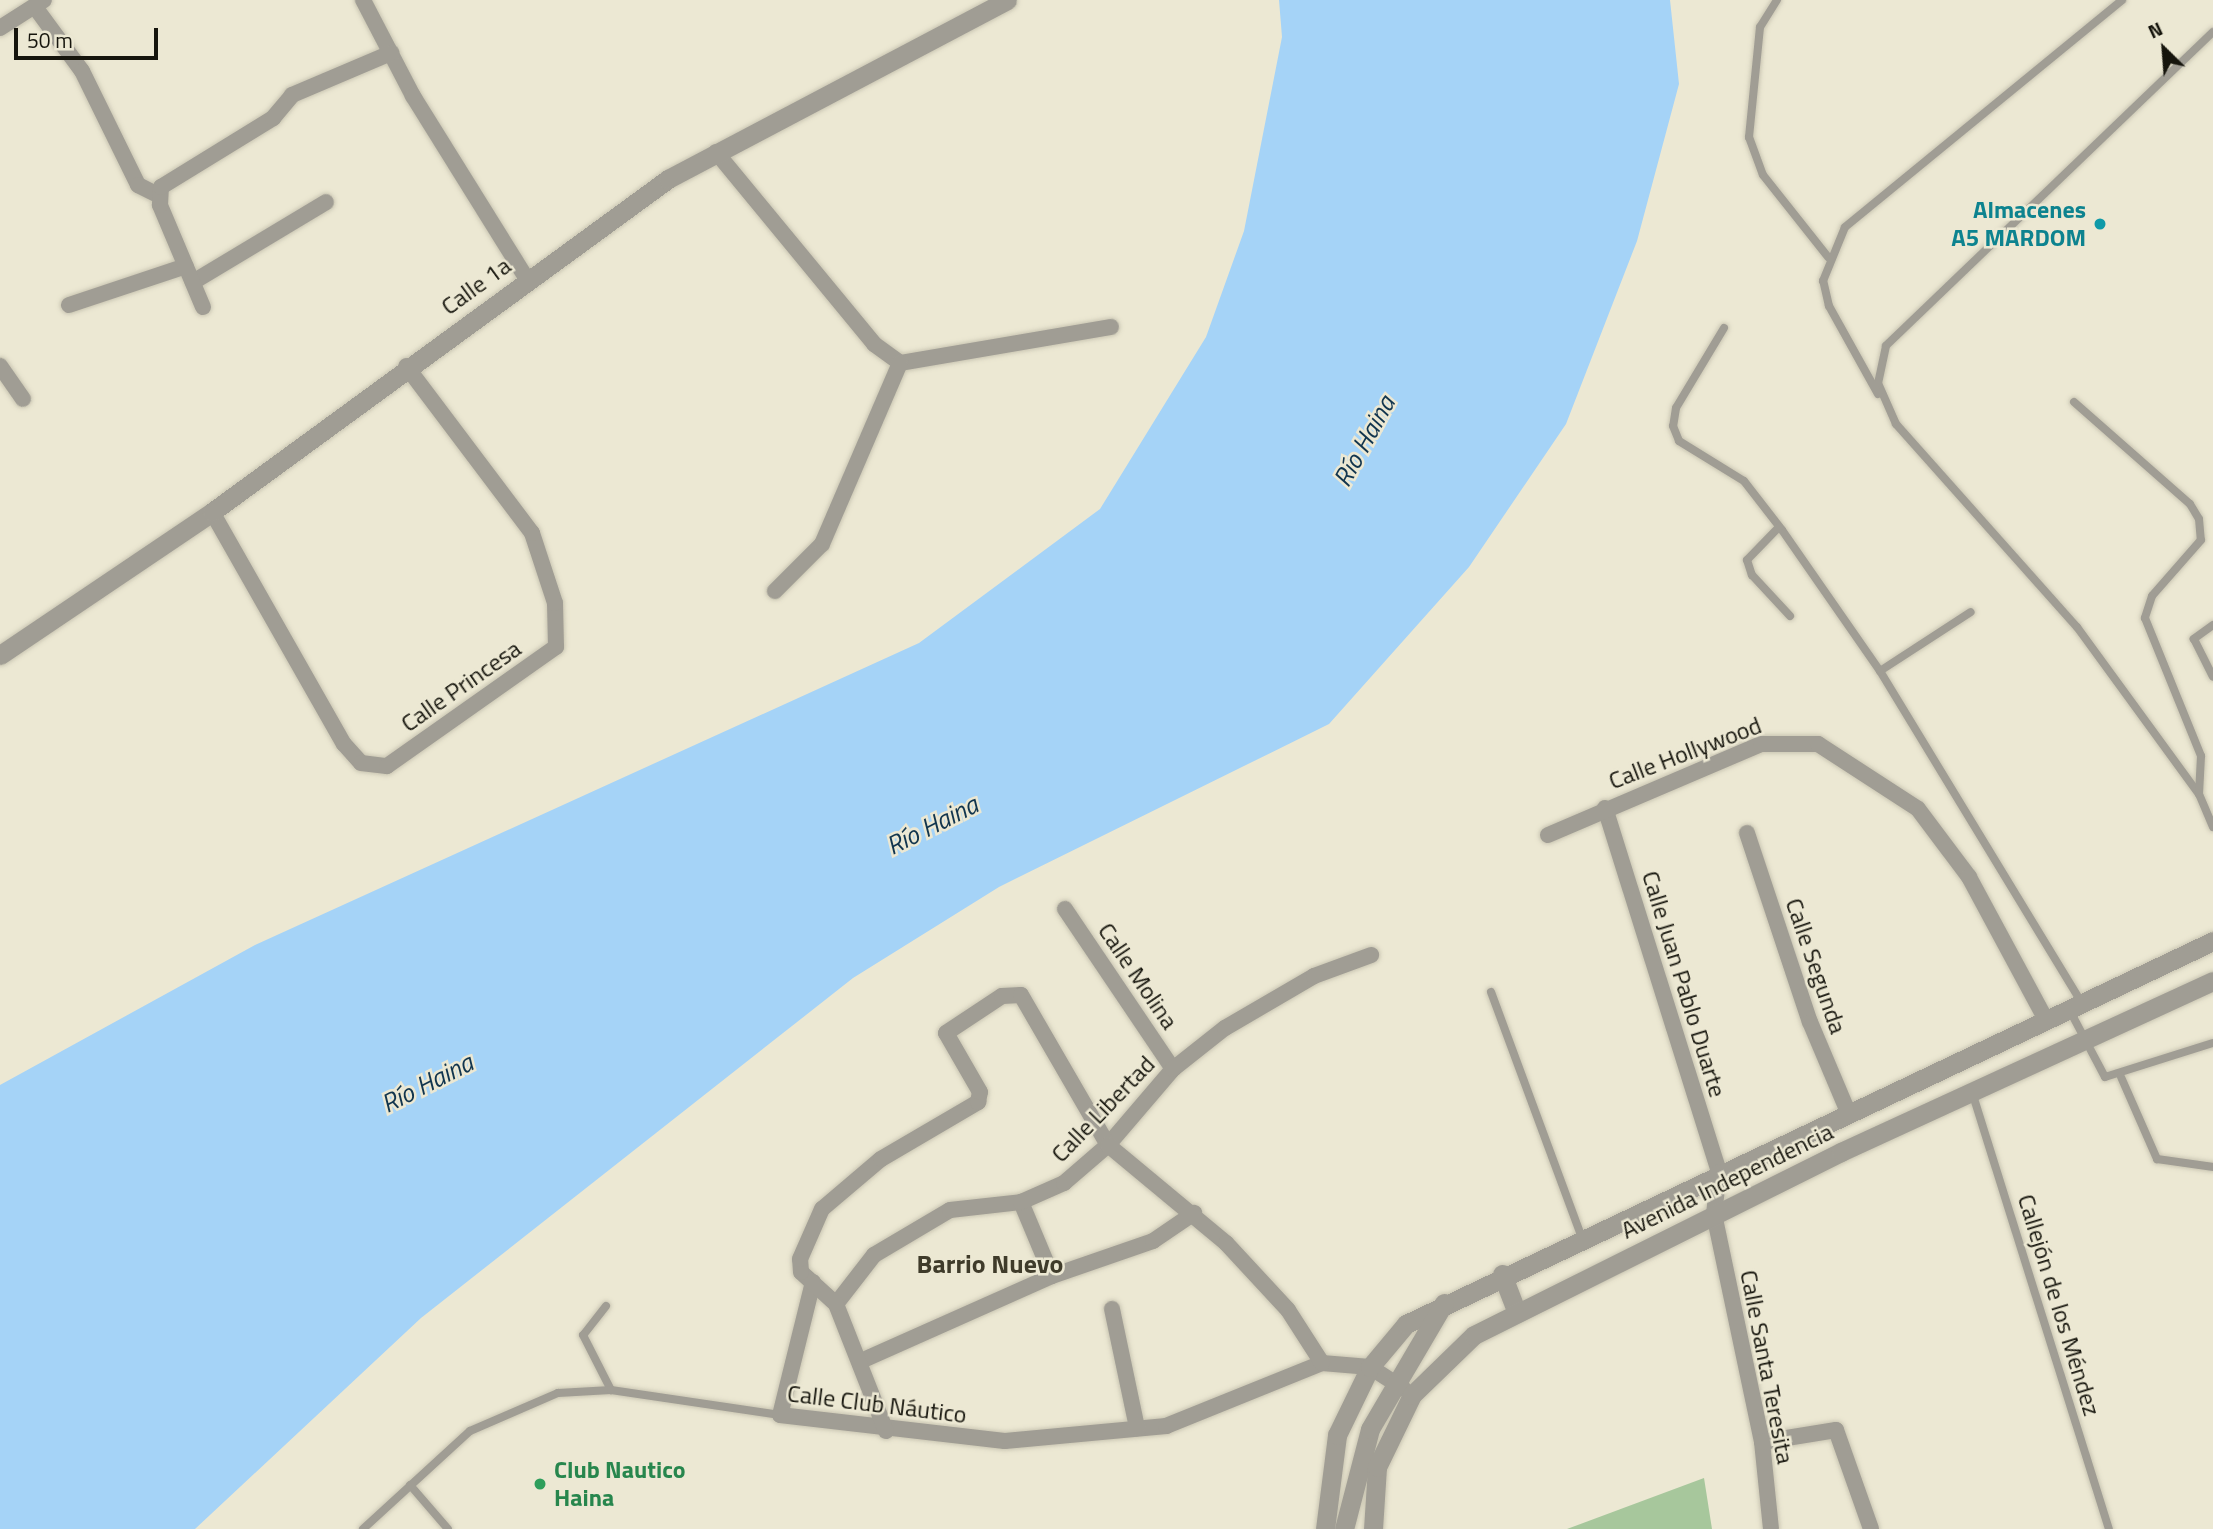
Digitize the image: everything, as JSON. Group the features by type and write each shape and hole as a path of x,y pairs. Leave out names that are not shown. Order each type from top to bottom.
{"street":[{"path":"363,0 391,53 527,279"},
{"name":"Calle 1a","path":"0,655 212,512 527,279 716,152 1007,0"},
{"path":"0,28 39,3 82,71 138,185 158,195 203,307"},
{"path":"158,195 174,176 273,118 292,95 391,53"},
{"path":"716,152 874,344 900,363 1111,327"},
{"path":"193,282 326,202"},
{"path":"69,305 186,266"},
{"path":"775,591 822,544 900,363"},
{"path":"0,366 23,399"},
{"name":"Calle Princesa","path":"212,512 344,744 361,763 387,766 555,646 555,603 532,533 406,366"},
{"name":"Calle Hollywood","path":"1548,835 1605,808 1761,744 1818,744 1918,809 1969,877 2044,1016"},
{"name":"Calle Juan Pablo Duarte","path":"1605,808 1719,1172"},
{"name":"Calle Segunda","path":"1747,833 1810,1022 1848,1112"},
{"name":"Calle Molina","path":"1065,909 1173,1069"},
{"name":"Avenida Independencia","path":"1325,1529 1337,1435 1370,1367 1406,1324 1502,1274 1848,1112 2044,1016 2213,941"},
{"name":"Calle Libertad","path":"836,1304 874,1255 950,1210 1021,1202 1064,1183 1108,1145 1173,1069 1225,1028 1314,976 1371,955"},
{"name":"Avenida Independencia","path":"1373,1529 1377,1467 1412,1395 1474,1335 1516,1310 1714,1214 2213,981"},
{"path":"886,1431 861,1361 836,1304 799,1265 822,1209 881,1158 978,1102 980,1092 946,1033 1002,996 1021,995 1108,1145 1194,1213 1288,1310 1322,1363"},
{"name":"Calle Santa Teresita","path":"1719,1172 1714,1214 1762,1442 1771,1529"},
{"path":"1021,1202 1052,1276"},
{"path":"861,1361 1052,1276 1153,1241 1194,1213"},
{"path":"1502,1274 1516,1310"},
{"path":"780,1415 813,1282"},
{"path":"1344,1529 1356,1466 1394,1381 1444,1302"},
{"path":"1112,1310 1137,1428"},
{"name":"Calle Club Náutico","path":"780,1415 886,1431 1005,1441 1137,1428 1182,1420 1322,1363 1370,1367"},
{"path":"1370,1367 1412,1395"},
{"path":"1762,1442 1836,1430 1871,1529"}],"lane":[{"path":"1777,0 1760,27 1749,137 1763,175 1828,257"},
{"path":"2122,0 1846,227 1828,257 1822,281 1829,306 1883,403 2077,627 2199,794 2213,827"},
{"path":"1883,403 1879,365 1886,346 2213,32"},
{"path":"1724,328 1676,408 1673,426 1679,441 1744,481 1880,671 2074,1003 2083,1041 2098,1072 2121,1077 2202,1042 2213,1043"},
{"path":"2074,402 2190,504 2199,519 2201,540 2152,596 2145,618 2200,756 2199,794"},
{"path":"1779,527 1747,560 1752,575 1790,616"},
{"path":"1880,671 1971,612"},
{"path":"2213,625 2194,639 2213,677"},
{"path":"1491,992 1582,1238"},
{"path":"2121,1077 2157,1158 2189,1169 2213,1167"},
{"name":"Callejón de los Méndez","path":"1972,1092 2109,1529"},
{"path":"606,1306 583,1335 611,1390"},
{"name":"Calle Club Náutico","path":"363,1529 470,1431 514,1407 558,1393 611,1390 780,1415"},
{"path":"410,1485 448,1529"}],"green space":[{"path":"1704,1478 1712,1529 1567,1529"}],"water":[{"name":"Río Haina","path":"1279,0 1670,0 1679,84 1637,241 1566,424 1469,567 1329,724 999,887 853,978 421,1318 195,1529 0,1529 0,1085 255,945 919,643 1100,509 1206,337 1244,231 1282,37"}],"place":[{"name":"Almacenes A5 MARDOM","path":"2100,224"},
{"name":"Club Nautico Haina","path":"540,1484"}],"district":[{"name":"Barrio Nuevo","path":"990,1264"}]}
